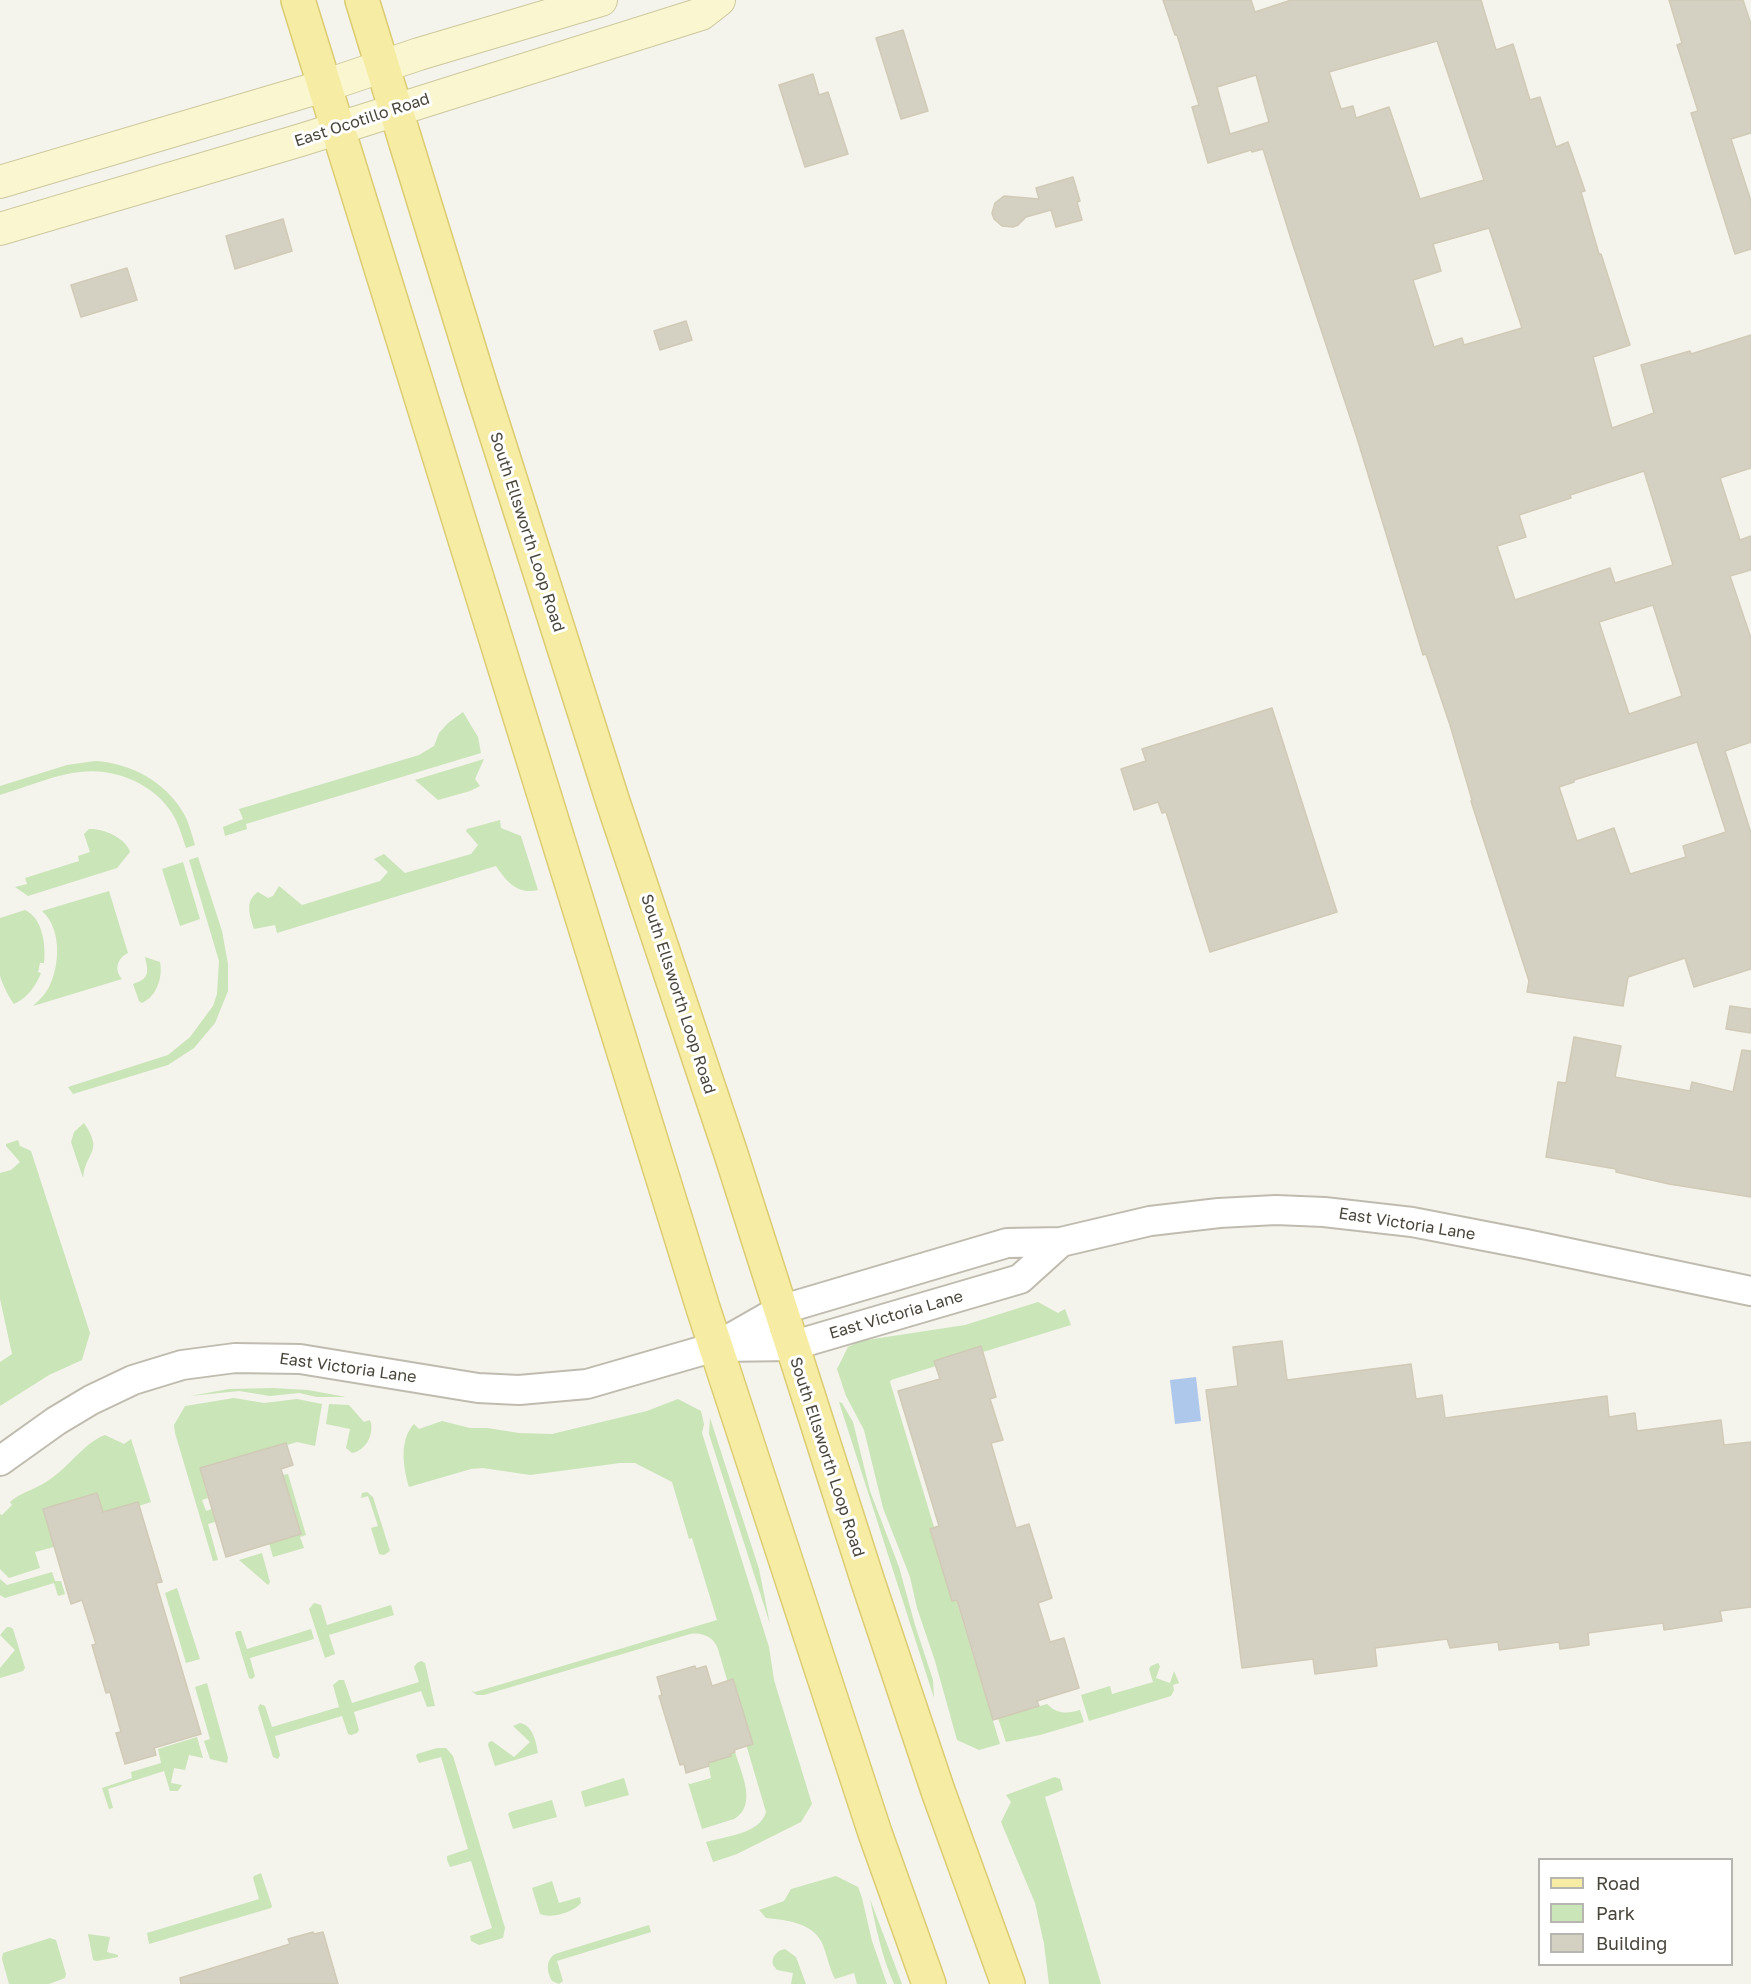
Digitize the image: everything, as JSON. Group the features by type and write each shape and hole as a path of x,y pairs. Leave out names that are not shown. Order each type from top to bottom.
{"main road":[{"path":"298,0 716,1347 875,1833 929,1984"},
{"name":"South Ellsworth Loop Road","path":"362,0 481,387 606,780 730,1150 791,1346 931,1769 1008,1984"},
{"path":"0,182 324,86 601,0"},
{"name":"East Ocotillo Road","path":"0,230 338,128 701,14 719,0"}],"street":[{"name":"East Victoria Lane","path":"0,1461 56,1421 91,1400 133,1380 182,1365 236,1358 300,1359 478,1388 519,1390 587,1384 716,1347 780,1310 1007,1243 1061,1242 1150,1221 1219,1213 1276,1210 1324,1212 1412,1222 1751,1291"},
{"name":"East Victoria Lane","path":"716,1347 791,1346 1020,1279 1061,1242"}],"green space":[{"path":"463,712 478,737 481,753 246,824 247,829 225,836 223,827 243,819 239,809 419,755 434,746 439,733"},
{"path":"484,759 475,779 480,786 470,791 438,800 415,780"},
{"path":"95,761 134,770 168,792 184,814 195,845 186,848 174,817 155,794 144,786 119,775 93,771 71,773 0,795 0,786 67,765"},
{"path":"500,820 501,828 521,836 538,890 518,889 508,882 496,866 277,933 275,925 254,929 250,904 258,892 268,898 273,896 279,886 302,905 380,881 388,872 374,859 384,854 405,873 471,854 478,845 466,831 467,829"},
{"path":"89,829 101,830 113,835 128,847 130,852 117,868 28,896 15,887 27,884 25,878 79,861 78,856 90,852 84,834"},
{"path":"198,857 222,931 228,964 228,991 215,1023 194,1048 168,1065 73,1094 68,1087 168,1055 190,1037 213,1006 217,994 219,961 189,860"},
{"path":"183,862 200,919 180,926 162,869"},
{"path":"109,891 128,953 121,958 117,968 122,979 33,1006 49,987 57,958 53,927 42,911"},
{"path":"25,910 36,919 42,933 44,963 40,963 38,972 41,973 34,987 14,1004 0,975 0,918"},
{"path":"145,957 160,962 161,974 152,996 142,1003 139,1001 133,984 147,974"},
{"path":"84,1123 93,1140 93,1146 83,1178 71,1142 74,1132"},
{"path":"18,1140 20,1146 31,1151 90,1333 82,1360 49,1375 0,1406 0,1362 12,1354 0,1299 0,1173 11,1170 20,1162 6,1146"},
{"path":"1038,1302 1058,1313 1065,1309 1071,1325 983,1352 981,1347 935,1361 936,1366 890,1382 1000,1744 979,1750 957,1740 935,1661 917,1608 910,1577 883,1508 864,1430 846,1396 837,1369 848,1347 860,1341 965,1325"},
{"path":"229,1389 308,1390 346,1397 317,1397 299,1393 270,1396 239,1391 190,1396"},
{"path":"234,1398 264,1403 297,1399 322,1404 315,1446 297,1442 287,1445 286,1443 200,1468 208,1498 202,1500 206,1511 212,1509 215,1522 208,1524 218,1560 213,1561 174,1425 185,1406"},
{"path":"678,1399 701,1411 704,1424 702,1433 769,1647 774,1680 812,1804 801,1822 737,1854 713,1862 706,1842 750,1830 763,1819 766,1812 718,1649 711,1638 690,1634 484,1695 477,1695 471,1691 475,1692 717,1620 672,1482 635,1463 620,1463 530,1475 483,1468 471,1469 409,1487 404,1462 406,1438 414,1424 419,1429 442,1421 470,1428 552,1434 647,1411"},
{"path":"839,1402 842,1403 853,1422 870,1491 899,1567 933,1680 934,1698"},
{"path":"329,1404 349,1405 364,1422 370,1420 371,1430 368,1441 357,1452 352,1453 346,1448 350,1429 326,1424"},
{"path":"710,1418 759,1569 770,1624 709,1434"},
{"path":"105,1435 124,1444 131,1439 151,1502 139,1506 138,1502 103,1512 97,1493 44,1509 54,1547 35,1552 40,1568 9,1578 0,1569 0,1514 2,1515 12,1505 10,1502 54,1477 89,1444"},
{"path":"288,1474 306,1535 300,1537 304,1548 273,1557 269,1543 301,1534 283,1475"},
{"path":"367,1492 373,1497 390,1551 384,1555 379,1554 371,1528 378,1526 368,1496 361,1498 362,1493"},
{"path":"262,1553 270,1582 268,1585 239,1560"},
{"path":"52,1572 55,1581 61,1581 65,1594 58,1596 54,1583 5,1598 0,1595 0,1579 7,1585"},
{"path":"177,1588 200,1659 186,1663 165,1593"},
{"path":"314,1603 321,1605 327,1625 391,1605 394,1615 329,1635 335,1654 325,1658 309,1609"},
{"path":"7,1627 13,1629 25,1668 23,1671 0,1678 0,1668 15,1650 0,1635"},
{"path":"311,1629 314,1639 250,1658 255,1676 252,1679 249,1678 235,1633 237,1631 241,1631 247,1649"},
{"path":"421,1661 425,1663 435,1706 427,1707 421,1691 354,1712 359,1730 351,1735 348,1734 342,1716 275,1736 280,1755 278,1759 273,1757 258,1708 260,1704 265,1706 272,1727 339,1707 333,1685 339,1680 344,1680 352,1703 419,1682 414,1667"},
{"path":"1158,1663 1160,1666 1156,1678 1170,1683 1174,1671 1179,1683 1173,1685 1174,1690 1171,1696 1089,1721 1081,1695 1110,1686 1112,1694 1153,1682 1149,1669"},
{"path":"207,1683 228,1758 227,1763 210,1759 204,1741 210,1739 195,1687"},
{"path":"1047,1704 1062,1712 1080,1710 1084,1722 1006,1742 998,1718"},
{"path":"520,1723 531,1730 538,1753 495,1766 489,1742 492,1741 514,1757 530,1742 513,1726"},
{"path":"197,1737 203,1758 189,1755 185,1770 174,1768 171,1783 182,1785 178,1791 170,1791 164,1771 108,1789 113,1808 109,1809 102,1788 132,1778 131,1772 161,1763 158,1749"},
{"path":"437,1748 446,1748 453,1756 505,1928 503,1938 479,1945 471,1941 470,1936 492,1928 471,1861 450,1867 447,1860 447,1856 468,1849 441,1757 419,1763 416,1756"},
{"path":"735,1752 746,1788 745,1806 734,1819 702,1829 688,1783 711,1778 708,1763 730,1756"},
{"path":"1055,1777 1060,1779 1063,1790 1045,1797 1101,1984 1049,1984 1044,1944 1035,1903 1001,1822 1011,1802 1006,1795"},
{"path":"624,1778 629,1795 585,1807 582,1791"},
{"path":"552,1800 557,1817 513,1829 508,1814 510,1812"},
{"path":"261,1873 271,1908 149,1944 147,1933 259,1899 253,1878"},
{"path":"836,1876 858,1887 872,1941 887,1984 857,1984 854,1973 835,1979 818,1936 797,1923 766,1918 759,1910 784,1901 791,1889"},
{"path":"552,1881 559,1903 580,1897 581,1903 562,1914 550,1916 540,1914 532,1888"},
{"path":"870,1899 902,1984 894,1984 890,1974"},
{"path":"649,1925 651,1932 557,1961 563,1981 559,1984 552,1981 548,1967 555,1954"},
{"path":"88,1934 110,1937 107,1952 118,1955 118,1957 93,1960"},
{"path":"50,1938 56,1940 66,1974 65,1978 49,1984 9,1984 2,1959 3,1953"},
{"path":"785,1949 796,1957 806,1984 791,1984 793,1973 777,1970 773,1965 775,1954"}],"water":[{"path":"1196,1377 1201,1421 1175,1424 1170,1380"}],"building":[{"path":"1163,0 1251,0 1255,12 1291,0 1481,0 1496,50 1513,44 1530,100 1540,97 1556,147 1568,142 1585,191 1581,192 1599,254 1601,254 1630,345 1593,357 1612,428 1654,413 1641,365 1690,351 1691,354 1751,335 1751,468 1720,478 1740,540 1751,536 1751,570 1730,576 1751,638 1751,742 1725,751 1751,833 1751,969 1694,987 1685,958 1628,977 1623,1006 1527,992 1529,981 1471,801 1450,725 1426,654 1423,655 1357,438 1263,149 1252,152 1251,150 1208,163 1192,107 1199,105 1177,35 1175,35","holes":["1437,41 1484,180 1420,199 1389,107 1356,118 1353,106 1341,109 1329,72","1256,75 1269,122 1230,134 1217,87","1489,228 1522,328 1464,345 1462,338 1434,347 1413,280 1441,271 1433,244","1644,471 1673,565 1615,583 1610,568 1515,600 1497,546 1526,537 1519,515 1571,498 1570,495","1653,605 1682,696 1629,714 1599,622","1697,742 1726,832 1683,846 1686,857 1630,874 1614,828 1577,841 1559,787 1574,782 1574,780"]},
{"path":"1669,0 1743,0 1751,24 1751,133 1731,139 1751,201 1751,249 1735,254 1691,113 1698,111 1677,45 1682,43"},
{"path":"903,30 928,111 901,119 876,38"},
{"path":"813,74 819,95 828,92 848,154 805,167 779,85"},
{"path":"1073,177 1080,201 1077,202 1082,220 1056,227 1051,210 1026,217 1013,227 1002,226 994,219 992,213 995,203 1004,196 1039,199 1036,188"},
{"path":"283,219 292,251 235,269 226,236"},
{"path":"127,268 137,300 81,317 71,285"},
{"path":"686,321 692,340 660,350 654,331"},
{"path":"1272,708 1337,912 1210,952 1166,812 1162,813 1158,802 1134,810 1121,769 1146,761 1142,749"},
{"path":"1730,1006 1751,1009 1751,1033 1726,1029"},
{"path":"1574,1037 1621,1046 1615,1077 1690,1091 1692,1082 1733,1092 1742,1050 1751,1051 1751,1197 1669,1184 1616,1172 1616,1169 1546,1157 1558,1082 1566,1083"},
{"path":"1282,1341 1287,1380 1411,1364 1416,1399 1442,1395 1445,1418 1607,1396 1609,1417 1635,1413 1637,1431 1721,1420 1724,1445 1751,1442 1751,1607 1720,1611 1722,1621 1664,1630 1663,1623 1588,1633 1589,1645 1560,1649 1559,1642 1499,1650 1498,1642 1450,1648 1447,1639 1375,1648 1377,1666 1315,1674 1313,1659 1242,1668 1206,1390 1238,1386 1233,1347"},
{"path":"981,1346 996,1397 990,1399 1003,1440 991,1443 1016,1528 1029,1524 1052,1598 1038,1603 1050,1642 1064,1638 1079,1688 1037,1701 1039,1706 993,1720 957,1600 952,1601 930,1529 939,1526 898,1391 940,1379 934,1361"},
{"path":"286,1443 293,1465 281,1469 301,1534 226,1557 200,1468"},
{"path":"97,1493 103,1512 138,1502 162,1582 156,1583 201,1734 154,1748 156,1755 125,1764 116,1733 121,1732 110,1692 106,1693 92,1645 96,1644 82,1600 71,1604 43,1509"},
{"path":"695,1666 696,1669 706,1666 712,1686 733,1679 753,1744 734,1750 731,1756 708,1763 709,1766 686,1773 684,1764 680,1765 659,1696 662,1695 657,1677"},
{"path":"313,1932 314,1934 323,1932 338,1984 181,1984 180,1978 290,1944 288,1939"}]}
